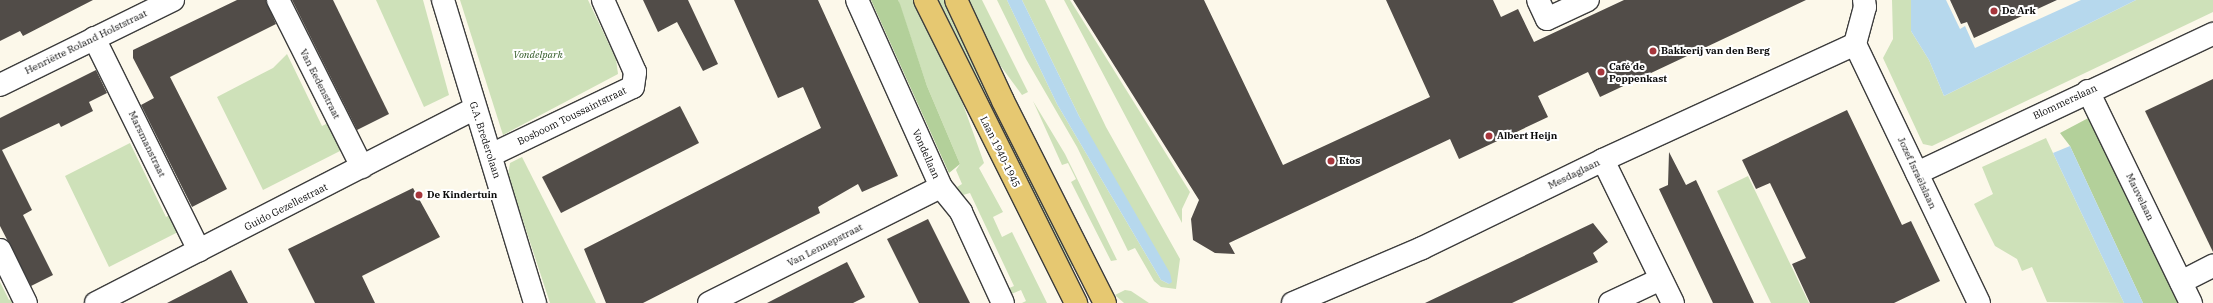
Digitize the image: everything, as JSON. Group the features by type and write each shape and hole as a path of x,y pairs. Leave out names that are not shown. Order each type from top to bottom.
{"main road":[{"name":"Laan 1940-1945","path":"925,0 1076,303"},
{"path":"956,0 1007,108 1105,303"}],"street":[{"name":"Henriëtte Roland Holststraat","path":"0,84 173,0"},
{"name":"Van Eedenstraat","path":"278,0 362,167"},
{"name":"G.A. Brederolaan","path":"443,0 474,108 491,155 535,303"},
{"name":"Bosboom Toussaintstraat","path":"491,155 633,87 635,72 603,0"},
{"name":"Vondellaan","path":"857,0 941,187 961,212 1002,303"},
{"path":"1538,0 1547,19 1588,0"},
{"path":"1855,44 1865,8 1864,0"},
{"name":"Blommerslaan","path":"1917,173 2088,91 2213,34"},
{"name":"Marsmanstraat","path":"94,38 199,250"},
{"name":"Mesdaglaan","path":"1293,303 1422,248 1603,160 1855,44"},
{"name":"Jozef Israëlslaan","path":"1855,44 1979,303"},
{"name":"Mauvelaan","path":"2088,91 2191,303"},
{"name":"Guido Gezellestraat","path":"96,303 474,108"},
{"path":"1603,160 1673,303"},
{"name":"Van Lennepstraat","path":"709,303 941,187"},
{"path":"0,250 26,303"},
{"path":"2181,282 2213,266"},
{"path":"1617,302 1661,279"}],"green space":[{"path":"376,0 423,0 449,95 424,107"},
{"name":"Vondelpark","path":"460,0 588,0 616,59 618,74 503,135"},
{"path":"871,0 898,0 900,4 927,86 960,164 949,173"},
{"path":"898,0 917,0 949,65 984,163 979,168 1003,212 993,217 1002,237 1012,232 1047,303 1022,303 1026,301 1021,290 1009,295 1007,289 1014,286 970,193 963,195 957,187 962,184 956,170 960,164 927,86"},
{"path":"933,0 946,0 1076,264 1066,269"},
{"path":"963,0 982,0 1028,92 1022,95 991,53"},
{"path":"997,0 1007,0 1057,104 1161,280 1169,284 1079,116 1022,0 1045,0 1106,127 1180,259 1176,289 1161,287 1154,281 1135,248 1128,251 1077,147 1026,59"},
{"path":"1064,0 1070,0 1190,192 1182,209 1182,223"},
{"path":"1892,0 1911,0 1911,31 1929,60 1944,96 2136,0 2213,0 2213,12 1932,146 1923,144 1883,58 1893,39"},
{"path":"287,54 322,126 328,123 340,145 340,151 263,190 217,97 273,68"},
{"path":"1033,101 1065,154 1117,260 1111,261 1071,182 1076,179 1068,163 1062,165"},
{"path":"2094,115 2186,303 2143,303 2070,146 2060,133"},
{"path":"2046,138 2124,303 2047,302 2032,267 2022,271 2017,259 1995,246 1974,204 1993,194 1982,167"},
{"path":"130,143 166,217 174,213 182,230 109,267 65,176"},
{"path":"522,157 596,303 550,303 508,175 510,163"},
{"path":"1748,176 1809,303 1771,303 1717,191"},
{"path":"0,282 9,300 14,297 17,303 0,303"},
{"path":"1125,290 1131,291 1149,303 1124,303 1115,295"}],"water":[{"path":"1007,0 1022,0 1079,116 1170,273 1172,282 1169,284 1161,280 1057,104"},
{"path":"1911,0 1946,0 1960,29 1965,26 1975,48 2081,0 2136,0 1944,96 1929,60 1911,31"},
{"path":"2070,146 2143,303 2124,303 2053,153"}],"building":[{"path":"0,0 93,0 23,36 20,31 0,41"},
{"path":"237,0 266,0 276,24 170,77 227,189 192,207 141,105 154,98 133,58 133,50"},
{"path":"292,0 333,0 389,114 357,130"},
{"path":"643,0 688,0 718,64 703,71 677,22 658,32"},
{"path":"734,0 818,0 898,176 862,192 858,184 818,207 820,213 643,303 606,303 584,249 821,128 803,87 778,98"},
{"path":"1073,0 1204,0 1283,165 1430,97 1386,0 1493,0 1501,17 1518,9 1534,42 1624,0 1806,0 1600,97 1588,72 1538,96 1548,117 1459,159 1450,139 1229,243 1235,254 1215,253 1193,240 1191,219 1199,200"},
{"name":"De Ark","path":"1950,0 2057,0 1974,38 1967,22 1961,24"},
{"path":"96,70 107,93 89,102 93,111 61,127 59,123 2,150 32,210 23,215 53,275 31,286 0,226 0,118"},
{"path":"2213,79 2213,252 2145,111"},
{"path":"680,106 699,143 561,213 542,177"},
{"path":"1847,110 1902,225 1911,221 1940,281 1894,303 1810,303 1792,264 1806,258 1770,183 1756,189 1742,160"},
{"path":"1669,152 1686,185 1696,180 1754,303 1713,303 1659,189 1668,185"},
{"path":"413,188 440,237 362,276 375,303 315,303 288,249"},
{"path":"928,219 970,303 919,303 887,239"},
{"path":"1593,223 1608,242 1593,253 1598,262 1512,303 1425,303"},
{"path":"847,262 865,297 853,303 767,303"},
{"path":"231,270 248,303 167,303 212,280"}],"place":[{"name":"De Ark","path":"1994,11"},
{"name":"Bakkerij van den Berg","path":"1653,51"},
{"name":"Café de Poppenkast","path":"1601,72"},
{"name":"Albert Heijn","path":"1489,136"},
{"name":"Etos","path":"1331,161"},
{"name":"De Kindertuin","path":"419,195"}]}
